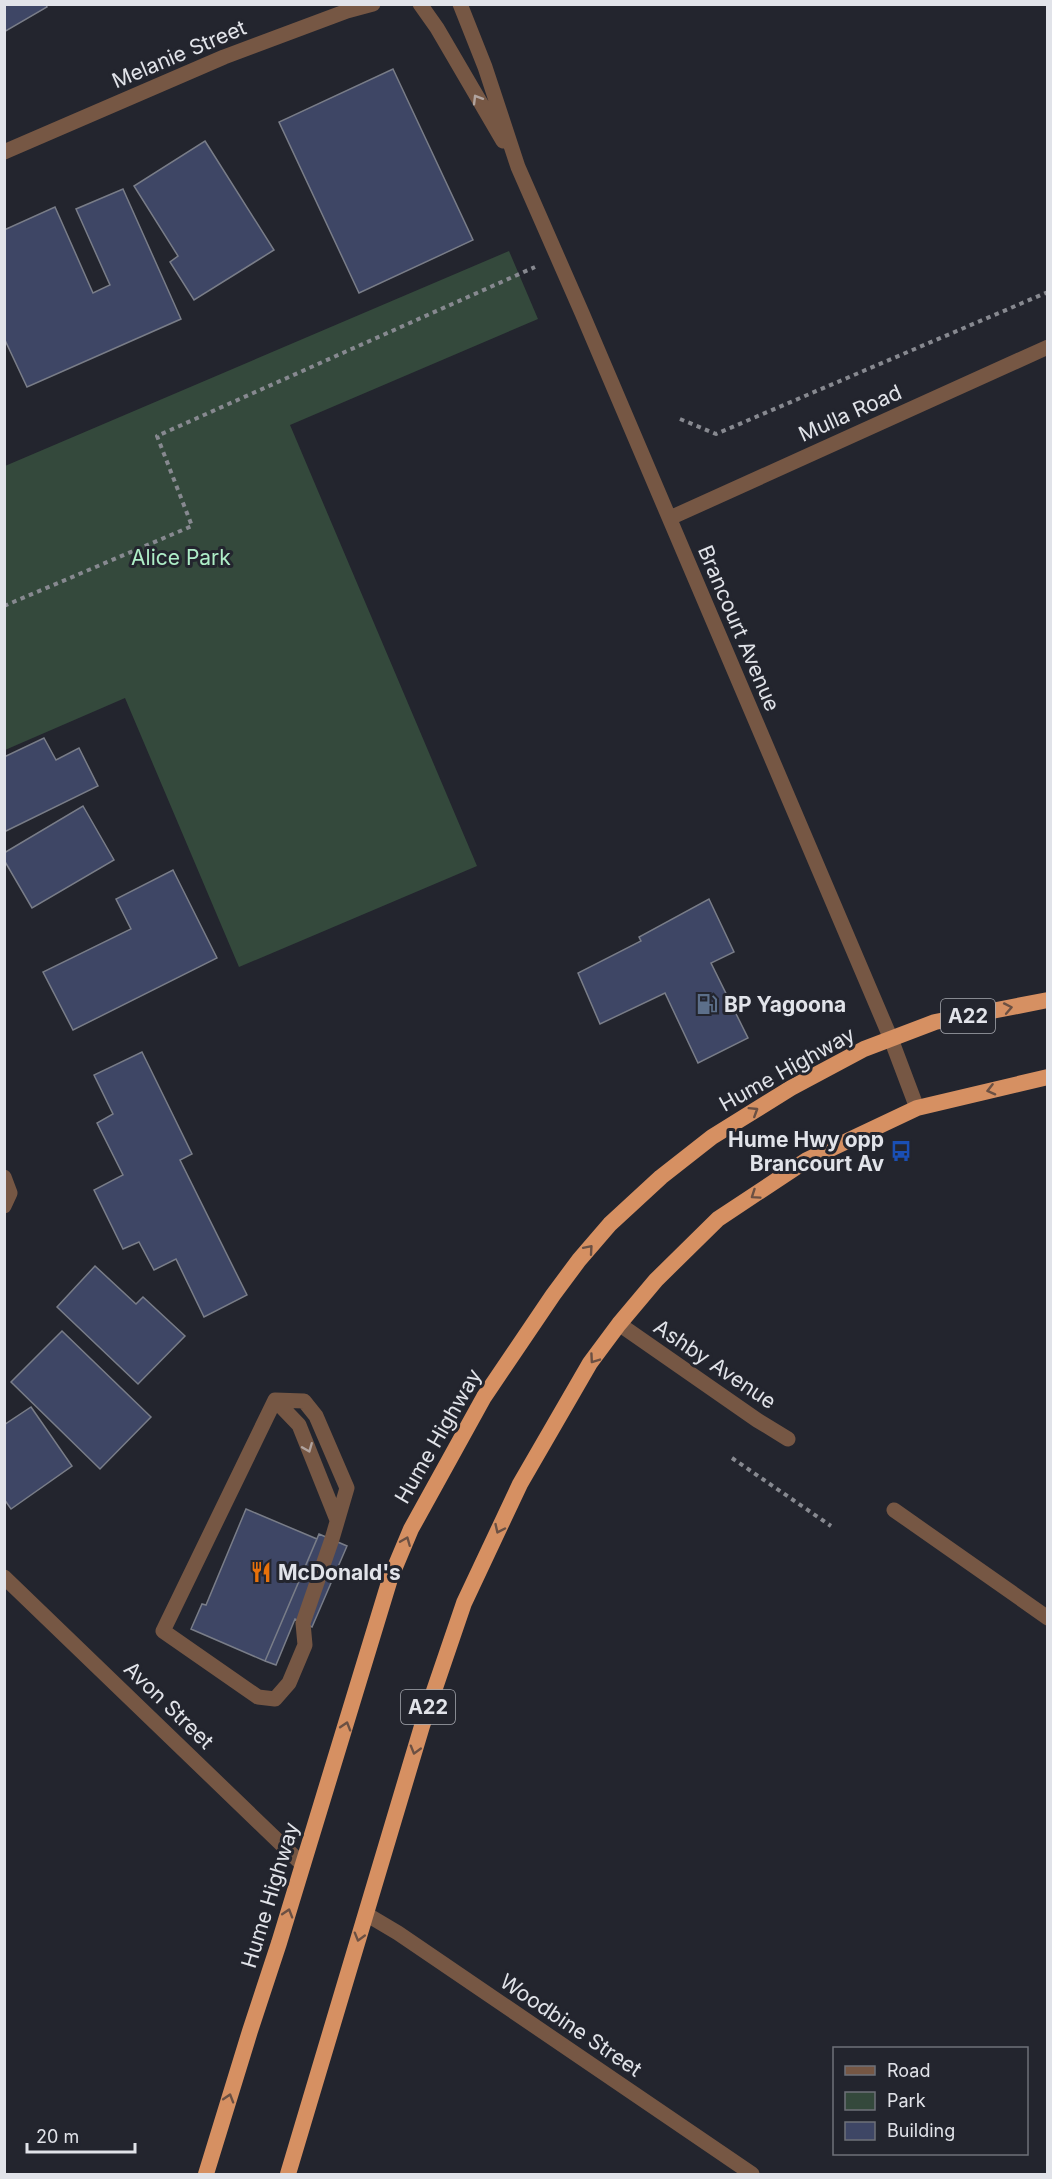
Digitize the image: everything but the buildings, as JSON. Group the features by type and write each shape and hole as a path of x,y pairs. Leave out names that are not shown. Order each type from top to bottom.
{"highway":[{"name":"Hume Highway","path":"206,2175 390,1579 411,1529 484,1397 553,1295 610,1224 661,1177 712,1137 791,1088 864,1049 935,1022 1047,1000"},
{"name":"A22","path":"288,2175 422,1726 464,1603 520,1484 590,1364 619,1324 656,1280 718,1219 807,1160 917,1108 1047,1077"}],"street":[{"name":"Melanie Street","path":"4,152 224,57 347,11 373,4"},
{"name":"Brancourt Avenue","path":"420,4 437,28 518,167"},
{"name":"Brancourt Avenue","path":"460,4 485,67 518,167 891,1039 917,1108"},
{"name":"Mulla Road","path":"670,518 1047,347"},
{"path":"4,1177 10,1193 4,1206"},
{"name":"Ashby Avenue","path":"619,1324 788,1439"},
{"path":"275,1400 304,1401 316,1416 347,1488 303,1623 305,1645 289,1683 275,1699 258,1696 163,1631 275,1400"},
{"path":"894,1510 1047,1618"},
{"name":"Avon Street","path":"4,1577 303,1865"},
{"name":"Woodbine Street","path":"366,1914 398,1933 752,2175"}],"path":[{"path":"4,606 192,526 157,436 558,257"},
{"path":"680,419 716,434 1047,292"},
{"path":"732,1458 831,1526"}],"green space":[{"name":"Alice Park","path":"509,251 538,319 290,425 477,866 239,967 125,698 5,750 5,466"}],"place":[{"name":"BP Yagoona","path":"707,1004"},
{"name":"Hume Hwy opp Brancourt Av","path":"901,1151"},
{"name":"McDonald's","path":"261,1572"}]}
